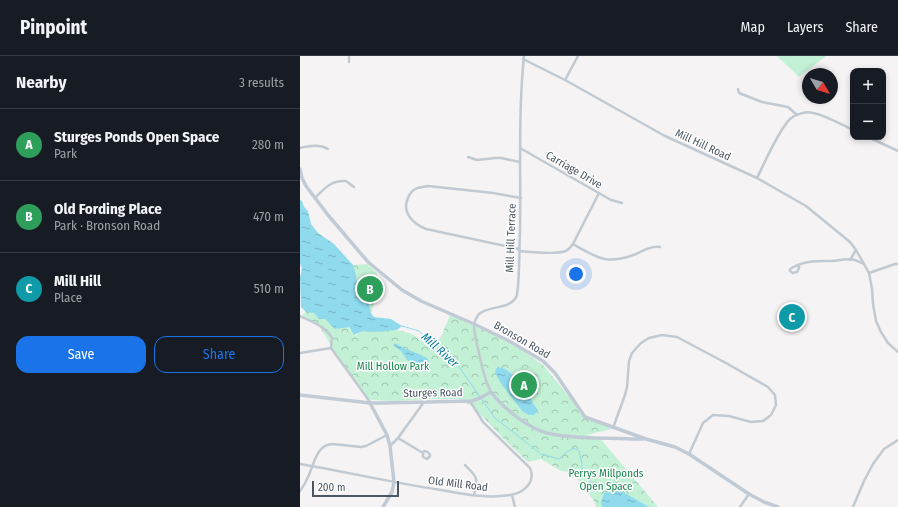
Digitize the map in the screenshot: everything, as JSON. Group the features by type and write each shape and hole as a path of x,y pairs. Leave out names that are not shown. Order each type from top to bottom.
{"main road":[{"name":"Bronson Road","path":"300,169 302,178 314,198 368,262 402,290 415,298 509,341 543,361 555,373 586,417 613,428 675,447 689,454 749,494 778,507"},
{"name":"Sturges Road","path":"300,395 370,403 471,401 490,392"},
{"path":"490,392 512,413 526,423 547,433 566,437 646,439"},
{"path":"370,403 387,435 390,446 394,482 392,492 383,507"}],"street":[{"path":"349,56 349,62"},
{"path":"565,80 578,56"},
{"name":"Mill Hill Road","path":"524,58 665,136 757,178 806,206 850,242 856,250 869,273 876,321 888,343 898,352"},
{"name":"Mill Hill Terrace","path":"474,324 477,317 482,312 513,301 518,283 521,198 520,148 524,58"},
{"path":"738,89 739,93 762,102 788,107 797,115"},
{"path":"757,178 780,132 791,118 805,113 815,113 850,129"},
{"path":"874,140 898,151"},
{"path":"300,148 318,146 328,149"},
{"name":"Carriage Drive","path":"520,148 611,200 622,203"},
{"path":"468,157 477,160 501,158 520,162"},
{"path":"314,198 327,186 336,182 346,181 354,187"},
{"path":"521,198 493,193 428,186 413,190 408,198 406,210 410,218 418,225 426,229 519,250 560,252 566,250 573,244 599,193"},
{"path":"573,244 597,257 613,260 624,258 654,246 660,247"},
{"path":"850,260 856,250"},
{"path":"799,264 810,261 855,260 864,264"},
{"path":"869,273 898,264"},
{"path":"300,316 322,326 328,332 332,338 331,348 370,403"},
{"path":"474,324 483,373 490,392"},
{"path":"613,428 626,392 629,361 632,353 641,343 649,338 662,334 677,337 768,387 775,395 776,405 771,415 763,421 751,422 729,416 713,415 703,423 689,454"},
{"path":"300,353 331,348"},
{"path":"390,446 398,438 425,401"},
{"name":"Old Mill Road","path":"300,464 474,496 490,497 512,495 519,492 529,485 532,472 531,469 481,420 471,401"},
{"path":"300,491 308,478 320,450 326,445 334,444 361,447 387,435"},
{"path":"398,438 423,452"},
{"path":"853,507 873,464 884,448 898,440"},
{"path":"465,465 477,478 474,496"},
{"path":"740,507 749,494"},
{"path":"512,495 515,507"}],"green space":[{"path":"777,56 826,56 811,68 802,68 802,75 799,77"},
{"path":"367,264 377,273 376,293 371,313 368,301 359,292 362,289 353,265"},
{"path":"307,311 314,312 318,318 348,327 355,336 363,331 402,331 412,334 431,347 441,337 450,315 500,338 523,351 543,365 586,417 612,429 586,435 599,437 658,507 596,507 594,501 572,472 561,471 541,459 528,462 470,405 458,399 395,401 371,400 333,351 318,324 302,315"}],"water":[{"path":"300,200 308,211 311,224 318,233 334,244 353,265 357,281 362,289 360,292 368,301 371,313 374,317 391,319 402,326 397,330 374,332 363,331 354,335 349,327 335,329 325,319 319,319 314,313 306,312 301,307 300,278 302,268 300,264"},
{"path":"395,343 427,358 430,363 430,369 426,372 422,371 407,360 401,351 393,345"},
{"path":"498,367 510,372 532,400 538,411 534,415 529,415 522,411 500,382 495,373"},
{"path":"617,489 649,507 602,507 601,503 604,493 612,492"}],"waterway":[{"name":"Mill River","path":"402,326 419,331 459,367 495,418 541,454 559,459 574,448 579,451 582,464 582,475 604,493"}],"place":[{"name":"Old Fording Place","path":"370,289"},
{"name":"Mill Hill","path":"792,317"},
{"name":"Sturges Ponds Open Space","path":"524,385"}],"park label":[{"name":"Mill Hollow Park","path":"393,366"},
{"name":"Perrys Millponds Open Space","path":"606,479"}]}
